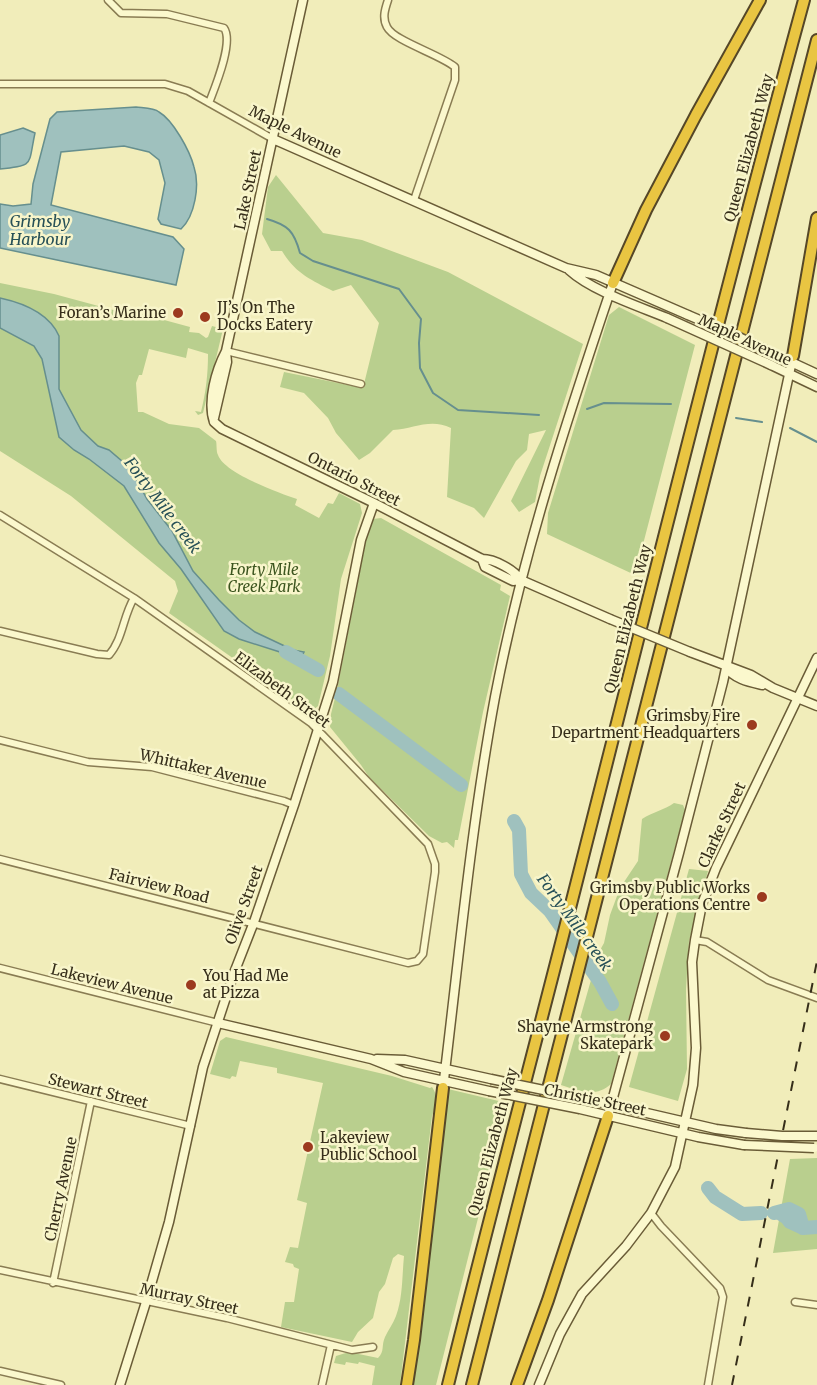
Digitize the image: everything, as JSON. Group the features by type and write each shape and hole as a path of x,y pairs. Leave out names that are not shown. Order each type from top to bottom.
{"highway":[{"path":"612,288 646,210 760,0"},
{"name":"Queen Elizabeth Way","path":"448,1385 492,1205 567,922 760,162 804,0"},
{"path":"472,1385 817,40"},
{"path":"793,360 817,218"},
{"path":"407,1385 443,1084"},
{"path":"517,1385 548,1300 608,1116"}],"street":[{"path":"108,0 121,13 167,14 224,28 227,32 227,45 209,103"},
{"name":"Lake Street","path":"214,422 227,362 226,351 303,0"},
{"path":"388,0 384,20 392,35 455,67 455,80 414,200"},
{"name":"Maple Avenue","path":"0,84 165,84 188,91 273,139 566,268 596,275 612,288 667,318 817,387"},
{"path":"443,1084 477,799 496,694 521,580 569,412 612,288"},
{"name":"Maple Avenue","path":"612,288 670,308 737,336 776,355 793,360 817,374"},
{"path":"226,351 361,384"},
{"path":"608,1116 680,853 726,668 793,360"},
{"name":"Ontario Street","path":"214,422 222,429 482,559 488,559 516,573 521,580 726,668 732,667 751,675 771,687 817,706"},
{"name":"Olive Street","path":"120,1385 169,1222 203,1068 294,805 336,672 361,540 374,503"},
{"name":"Elizabeth Street","path":"0,515 134,598 319,730 428,844 435,864 435,872 423,954 417,961"},
{"path":"0,631 110,655 117,646 129,606 134,598"},
{"name":"Clarke Street","path":"539,1385 560,1334 582,1294 626,1246 651,1213 675,1167 693,1085 696,1048 692,962 702,904 716,868 817,658"},
{"name":"Whittaker Avenue","path":"0,740 88,762 152,767 294,805"},
{"name":"Fairview Road","path":"0,859 408,963 417,961"},
{"path":"695,940 707,942 768,980 817,998"},
{"name":"Lakeview Avenue","path":"0,968 218,1023"},
{"name":"Christie Street","path":"218,1023 371,1059 443,1084 580,1109 744,1145 816,1148"},
{"name":"Christie Street","path":"371,1059 405,1060 612,1104 716,1129 746,1133 817,1136"},
{"name":"Stewart Street","path":"0,1079 191,1126"},
{"name":"Cherry Avenue","path":"53,1283 91,1101"},
{"path":"651,1213 720,1288 723,1297 708,1385"},
{"name":"Murray Street","path":"0,1270 227,1318 352,1350 373,1347"},
{"path":"795,1302 817,1305"},
{"path":"322,1385 331,1345"},
{"path":"0,1371 61,1385"}],"green space":[{"path":"276,175 323,233 362,240 448,272 583,344 540,476 535,502 519,512 511,501 546,430 529,434 527,450 516,461 484,518 474,508 447,497 451,428 429,424 393,430 370,453 359,460 336,433 328,418 304,393 280,387 284,372 363,388 379,323 351,285 333,291 298,270 282,251 271,251 262,234 268,187"},
{"name":"Forty Mile Creek Park","path":"0,283 54,294 117,311 131,311 190,327 189,332 199,333 206,338 212,326 223,329 203,413 198,415 195,411 201,412 203,405 208,354 188,348 186,358 149,349 142,375 139,375 136,383 138,412 143,412 169,424 199,428 216,441 218,455 230,469 297,499 295,505 319,518 328,503 333,504 339,493 360,504 362,513 341,579 330,656 318,706 312,711 305,709 169,613 178,591 175,581 71,496 0,451"},
{"path":"619,307 695,345 635,575 547,534 548,513 609,315"},
{"path":"381,518 501,585 500,590 510,596 483,712 458,840 455,840 454,848 447,842 442,843 429,836 369,777 330,727 367,535 373,519"},
{"path":"674,803 683,805 685,810 611,1084 593,1092 561,1085 599,952 604,943 610,915 620,888 638,861 642,819"},
{"path":"689,869 708,871 689,941 686,989 687,1069 678,1101 629,1087"},
{"path":"226,1037 392,1076 432,1087 436,1094 400,1385 372,1385 375,1366 359,1362 358,1364 346,1362 345,1365 334,1363 336,1356 349,1352 378,1358 380,1355 385,1337 398,1309 404,1256 398,1254 393,1258 385,1284 379,1292 373,1318 358,1332 352,1342 281,1327 285,1302 294,1302 299,1269 285,1262 290,1247 298,1248 307,1203 297,1200 323,1083 277,1073 277,1068 240,1061 236,1077 232,1076 230,1079 210,1074 220,1041"},
{"path":"448,1089 507,1103 436,1385 412,1385"},
{"path":"817,1158 817,1249 773,1253 790,1159"}],"water":[{"name":"Grimsby Harbour","path":"136,107 154,110 164,116 180,137 192,160 196,174 195,200 190,216 181,229 161,224 158,219 165,183 159,160 149,152 124,146 61,152 51,205 173,237 184,249 176,285 0,248 0,204 13,206 31,204 33,184 50,119 57,112"},
{"name":"Grimsby Harbour","path":"23,128 35,133 28,162 19,167 0,169 0,135"},
{"path":"0,298 34,310 55,328 59,336 59,389 81,430 98,446 109,450 130,468 147,499 172,531 193,571 219,600 255,632 293,650 304,652 298,664 286,654 239,639 224,631 181,569 159,543 124,486 59,437 42,359 34,346 0,328"}],"waterway":[{"path":"267,219 289,230 300,253 313,261 399,289 421,319 420,368 433,393 458,410 539,415"},
{"path":"587,409 604,403 671,404"},
{"path":"736,418 762,422"},
{"path":"790,428 817,442"},
{"name":"Forty Mile creek","path":"286,652 318,670"},
{"name":"Forty Mile creek","path":"339,694 461,785"},
{"name":"Forty Mile creek","path":"514,821 519,830 521,874 531,893 550,911 600,982 612,1004"},
{"name":"Forty Mile creek","path":"708,1188 715,1197 742,1214 761,1213"},
{"name":"Forty Mile creek","path":"774,1213 789,1209 799,1214 803,1228 817,1227"},
{"name":"Forty Mile creek","path":"778,1212 790,1222 803,1228"}],"railway":[{"path":"732,1385 817,961"}],"place":[{"name":"Foran’s Marine","path":"178,313"},
{"name":"JJ’s On The Docks Eatery","path":"205,317"},
{"name":"Grimsby Fire Department Headquarters","path":"752,725"},
{"name":"Grimsby Public Works Operations Centre","path":"762,897"},
{"name":"You Had Me at Pizza","path":"191,985"},
{"name":"Shayne Armstrong Skatepark","path":"665,1036"},
{"name":"Lakeview Public School","path":"308,1147"}]}
